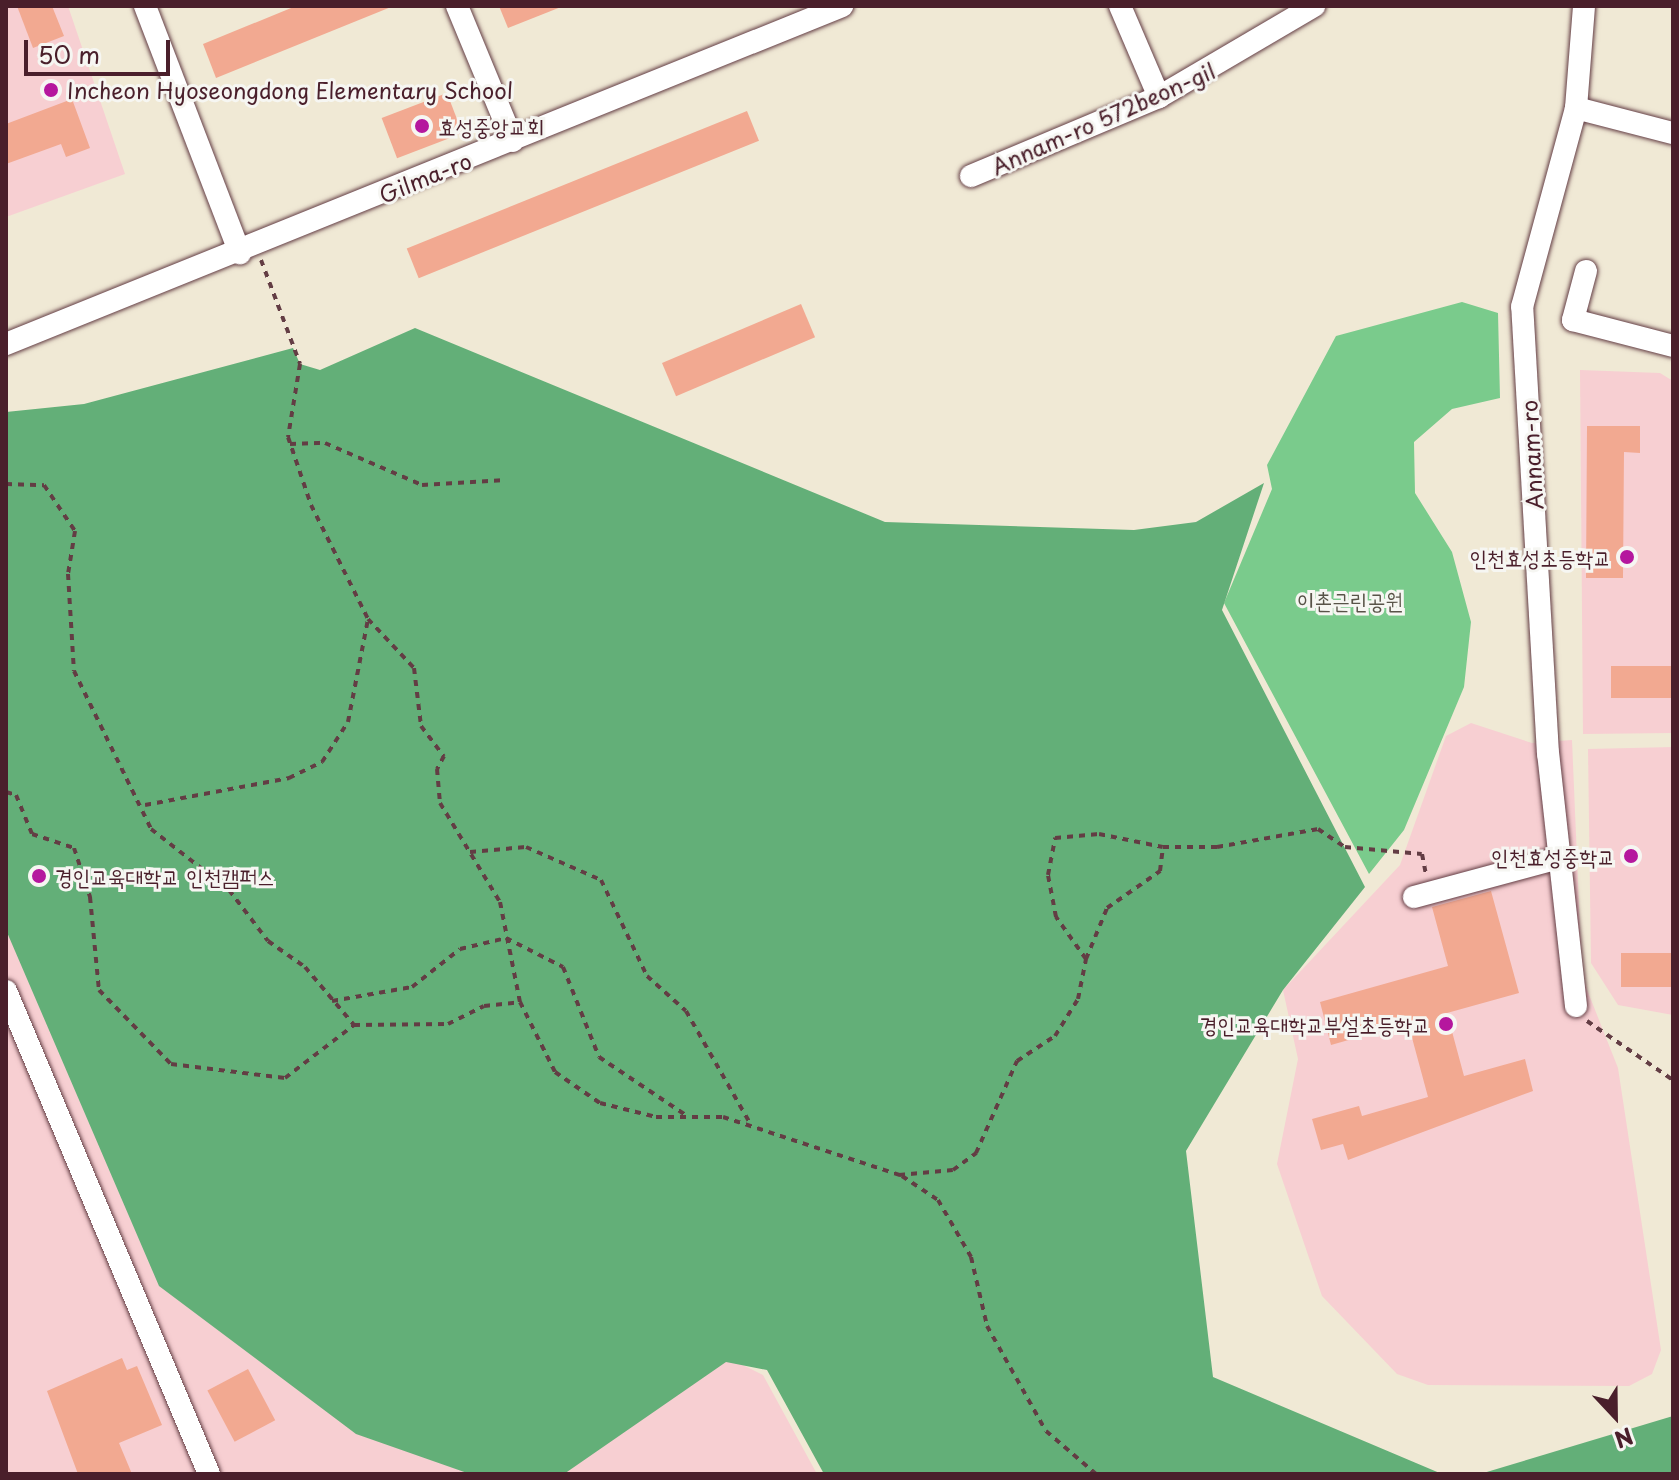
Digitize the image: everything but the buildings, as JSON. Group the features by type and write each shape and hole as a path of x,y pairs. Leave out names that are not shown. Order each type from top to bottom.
{"street":[{"path":"145,6 248,250"},
{"path":"457,6 513,141"},
{"name":"Gilma-ro","path":"6,344 248,250 842,6"},
{"path":"1120,6 1159,97"},
{"name":"Annam-ro 572beon-gil","path":"971,176 1159,97 1314,6"},
{"name":"Annam-ro","path":"1576,1006 1559,858 1522,307 1576,108 1584,6"},
{"path":"1576,108 1673,133"},
{"path":"1586,271 1573,320 1673,346"},
{"path":"1422,895 1559,858"},
{"path":"6,991 209,1474"}],"path":[{"path":"248,250 300,364 290,444 330,550 368,619 414,668 421,726 444,756 437,769 440,803 500,902 520,1002 555,1072 570,1086 600,1103 752,1127 897,1175 938,1200 971,1257 987,1326 1046,1431 1096,1474"},
{"path":"290,444 325,443 422,485 506,480"},
{"path":"6,484 44,485 75,531 68,574 74,671 145,805 151,829 229,890 268,941 305,967 354,1025"},
{"path":"145,805 289,778 322,762 348,722 368,619"},
{"path":"6,792 16,795 32,834 74,848 90,897 99,990 171,1064 285,1078 354,1025 448,1024 484,1006 520,1002"},
{"path":"1086,959 1056,917 1048,875 1055,838 1099,834 1163,847 1260,844 1318,829 1345,847 1422,854 1422,895"},
{"path":"470,852 526,847 601,880 647,976 686,1011 752,1127"},
{"path":"897,1175 953,1170 976,1153 1017,1061 1055,1036 1078,999 1086,959 1107,908 1163,867 1163,847"},
{"path":"332,1001 412,987 460,949 506,938 563,967 599,1057 689,1117"},
{"path":"1576,1006 1673,1080"}],"shaded area":[{"name":"Incheon Hyoseongdong Elementary School","path":"6,6 68,6 125,174 6,217"},
{"name":"인천효성초등학교","path":"1580,370 1660,373 1673,381 1673,733 1583,734"},
{"name":"경인교육대학교 인천캠퍼스","path":"6,603 136,1063 763,1375 817,1474 6,1474"},
{"name":"경인교육대학교부설초등학교","path":"1471,723 1532,743 1572,740 1582,977 1618,1068 1661,1350 1652,1374 1629,1386 1428,1385 1397,1374 1322,1296 1277,1164 1298,1059 1283,990 1400,865 1446,736"},
{"name":"인천효성중학교","path":"1673,747 1673,1015 1618,1005 1591,963 1588,749"}],"green space":[{"name":"이촌근린공원","path":"1462,302 1498,313 1500,398 1452,409 1414,442 1415,493 1452,552 1471,622 1464,687 1404,830 1369,874 1224,603 1272,489 1267,465 1336,336"},
{"path":"415,328 885,522 1134,530 1196,522 1264,483 1222,610 1365,887 1283,990 1186,1151 1213,1377 1442,1474 824,1474 767,1370 726,1362 564,1474 470,1474 356,1434 159,1286 6,930 6,412 84,404 293,348 300,364 320,370"},
{"path":"1673,1416 1673,1474 1480,1474"}],"place":[{"name":"Incheon Hyoseongdong Elementary School","path":"51,90"},
{"name":"효성중앙교회","path":"422,126"},
{"name":"인천효성초등학교","path":"1627,557"},
{"name":"인천효성중학교","path":"1631,856"},
{"name":"경인교육대학교 인천캠퍼스","path":"39,876"},
{"name":"경인교육대학교부설초등학교","path":"1446,1024"}]}
